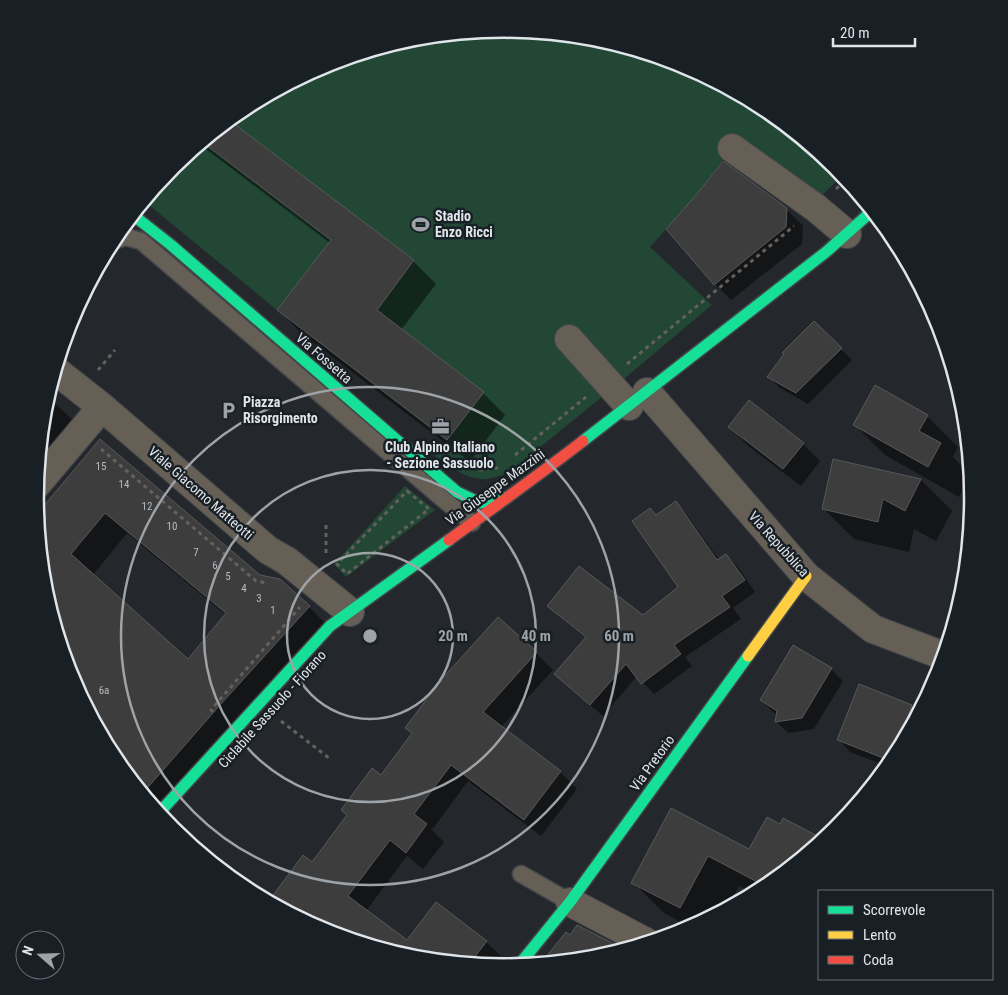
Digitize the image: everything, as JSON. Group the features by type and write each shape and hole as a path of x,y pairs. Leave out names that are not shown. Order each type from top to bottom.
{"street":[{"path":"732,148 816,208 847,234"},
{"name":"Via Giuseppe Mazzini","path":"164,807 330,626 504,498 524,486 638,399 826,252 867,215"},
{"name":"Via Fossetta","path":"137,219 171,245 457,492 480,503 504,498"},
{"name":"Via Repubblica","path":"569,339 606,381 638,399 806,576 873,629 937,653"},
{"name":"Viale Giacomo Matteotti","path":"60,377 93,417 268,550 287,561 350,612"},
{"path":"45,475 93,417"},
{"name":"Via Pretorio","path":"525,957 570,902 806,576"},
{"path":"570,902 637,938"}],"lane":[{"path":"125,237 141,241 472,523"},
{"path":"521,874 570,902"}],"path":[{"path":"606,381 706,300 816,208 841,185"},
{"path":"94,374 115,350"},
{"path":"93,417 96,444 256,581 270,583"},
{"path":"407,491 429,509 347,574 342,569 337,564 407,491"},
{"path":"326,526 326,558"},
{"path":"218,716 211,710 300,606 294,601"},
{"path":"258,704 287,724 329,758"}],"green space":[{"name":"Stadio Enzo Ricci","path":"474,38 534,38 594,46 652,62 707,85 760,115 807,152 837,181 817,200 732,148 697,194 650,247 712,305 513,469 513,471 497,477 483,479 468,476 435,456 446,441 277,310 149,205 179,172 201,152 248,115 274,99 301,85 356,62 414,46"},
{"path":"405,486 435,510 346,577 334,564"}],"building":[{"path":"235,125 414,260 377,310 484,392 447,440 277,310 331,240 208,146"},
{"path":"723,161 787,208 786,227 714,285 666,229"},
{"path":"814,321 842,348 796,393 767,377 784,354 782,353"},
{"path":"875,385 928,415 919,431 941,443 928,467 853,425"},
{"path":"749,400 804,443 783,469 728,427"},
{"path":"100,439 260,575 280,579 310,606 147,788 122,753 91,701 68,645 60,617 48,558 44,505","holes":["105,513 226,613 188,659 71,554"]},
{"path":"833,459 921,479 905,511 883,499 878,522 822,509"},
{"path":"676,501 717,560 726,554 745,580 722,596 730,607 674,645 681,654 641,684 626,664 590,705 554,674 586,637 547,606 579,566 643,615 678,587 632,521 650,508 656,515"},
{"path":"498,617 537,652 483,712 561,771 524,820 451,765 414,814 427,824 406,853 390,840 348,896 407,940 436,902 487,941 475,957 414,949 385,942 328,922 273,895 303,855 312,862 347,815 341,810 372,768 381,775 412,733 405,728 441,680"},
{"path":"793,645 832,668 802,718 775,722 777,711 760,700"},
{"path":"859,684 912,705 906,720 883,758 837,740"},
{"path":"671,808 749,849 767,817 780,824 783,818 816,835 757,882 708,856 680,908 631,883"},
{"path":"577,925 614,944 547,956 566,932 570,935"}],"traffic: fast":[{"path":"583,441 826,252 867,215"},
{"path":"138,219 171,245 457,492 480,503 505,498"},
{"path":"164,807 330,626 449,540"},
{"path":"525,957 570,902 748,656"}],"traffic: slow":[{"path":"748,656 806,576"}],"traffic: jam":[{"path":"449,540 583,441"}],"place":[{"name":"Stadio Enzo Ricci","path":"421,224"},
{"name":"Piazza Risorgimento","path":"229,410"},
{"name":"Club Alpino Italiano - Sezione Sassuolo","path":"440,427"}]}
